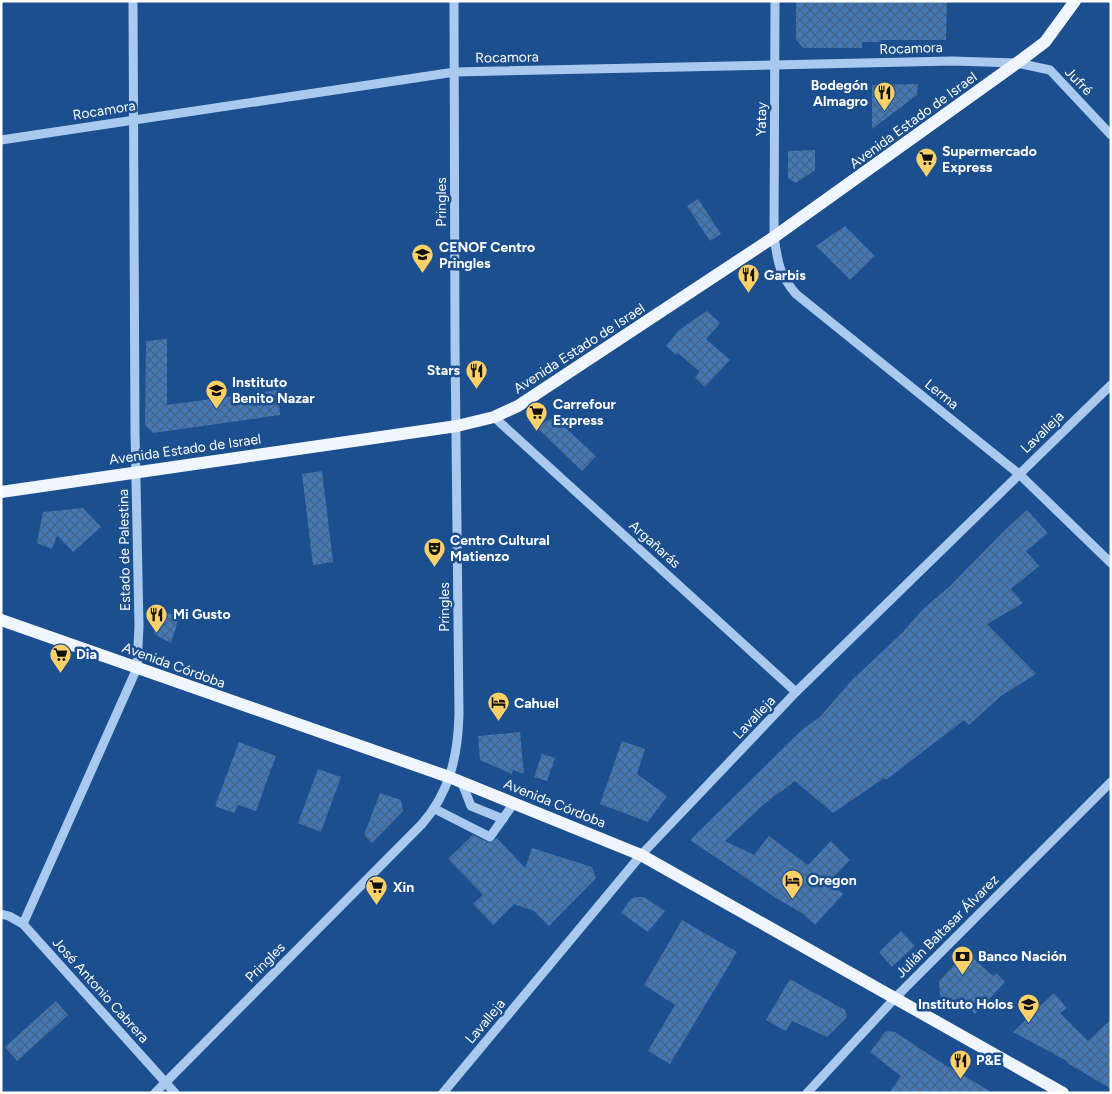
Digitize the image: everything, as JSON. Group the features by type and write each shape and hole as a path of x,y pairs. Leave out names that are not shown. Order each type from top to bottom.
{"main road":[{"name":"Avenida Estado de Israel","path":"1,492 457,426 494,417 551,386 774,237 1017,64 1044,42 1075,1"},
{"name":"Avenida Córdoba","path":"1,620 462,782 641,855 896,997 1063,1093"}],"street":[{"name":"Estado de Palestina","path":"23,924 137,668 139,626 133,1"},
{"name":"Pringles","path":"155,1093 435,809 445,792 449,778 458,733 459,714 454,1"},
{"name":"Yatay","path":"774,237 776,1"},
{"name":"Rocamora","path":"1,140 455,72 775,66 952,60 1017,64"},
{"name":"Jufré","path":"1017,64 1050,70 1111,134"},
{"name":"Lerma","path":"774,237 778,267 785,281 796,294 1019,474 1111,563"},
{"name":"Lavalleja","path":"443,1093 641,855 796,692 1111,385"},
{"name":"Argañarás","path":"494,417 796,692"},
{"path":"462,782 470,806 503,818"},
{"name":"Julián Baltasar Álvarez","path":"807,1093 896,997 1111,782"},
{"path":"435,809 490,837 514,803"},
{"name":"José Antonio Cabrera","path":"1,914 23,924 175,1093"}],"building":[{"path":"796,1 947,1 946,40 881,40 881,42 862,42 862,48 803,48 796,39"},
{"name":"Bodegón Almagro","path":"918,84 917,95 872,129 872,85"},
{"path":"815,150 815,170 796,183 788,178 788,151"},
{"path":"698,199 721,234 710,241 687,206"},
{"path":"845,226 875,256 850,280 816,246"},
{"path":"707,311 720,323 706,339 730,360 705,387 695,377 700,372 678,353 676,355 666,346 679,330"},
{"path":"167,339 167,405 278,390 280,415 153,433 145,425 146,341"},
{"path":"554,417 596,456 582,471 536,427"},
{"path":"322,471 333,562 313,565 302,474"},
{"path":"83,508 101,527 73,552 57,535 52,549 37,543 43,512"},
{"path":"1027,510 1048,533 1026,551 1039,566 1011,589 1023,603 987,624 1036,674 1001,696 969,725 964,720 886,780 884,778 833,813 795,781 763,805 725,841 754,855 769,836 808,865 831,841 850,860 829,882 843,894 815,925 802,913 776,898 690,840 804,728 820,717 851,681 903,632 923,609 950,586"},
{"path":"155,613 180,614 171,643 154,634"},
{"path":"520,732 524,774 513,770 512,774 480,760 478,736"},
{"path":"622,741 645,749 637,774 667,796 648,822 600,804"},
{"path":"239,742 276,756 256,811 238,805 234,813 215,806"},
{"path":"542,754 555,758 547,781 534,777"},
{"path":"318,769 341,777 321,832 298,823"},
{"path":"380,793 401,800 403,811 372,843 364,835"},
{"path":"473,835 490,843 497,838 525,868 532,848 592,867 596,878 549,926 534,911 514,904 493,925 473,904 483,895 448,859"},
{"path":"644,897 665,911 648,932 621,913 631,899"},
{"path":"682,920 737,952 670,1064 648,1051 675,1005 644,985"},
{"path":"901,931 915,946 892,967 879,952"},
{"path":"966,952 993,976 996,973 1005,982 975,1014 957,998 951,1005 940,995 939,981"},
{"path":"790,979 845,1010 847,1017 827,1037 792,1021 786,1031 766,1020"},
{"path":"1054,993 1067,1008 1060,1013 1088,1041 1111,1019 1111,1089 1067,1061 1013,1032"},
{"path":"56,1001 68,1015 17,1061 5,1047"},
{"path":"885,1032 895,1032 937,1060 993,1093 889,1093 901,1076 870,1052"}],"place":[{"name":"Bodegón Almagro","path":"884,112"},
{"name":"Supermercado Express","path":"926,178"},
{"name":"CENOF Centro Pringles","path":"423,274"},
{"name":"Garbis","path":"748,294"},
{"name":"Stars","path":"476,389"},
{"name":"Instituto Benito Nazar","path":"216,409"},
{"name":"Carrefour Express","path":"537,431"},
{"name":"Centro Cultural Matienzo","path":"434,567"},
{"name":"Mi Gusto","path":"157,633"},
{"name":"Dia","path":"60,673"},
{"name":"Cahuel","path":"498,722"},
{"name":"Oregon","path":"792,899"},
{"name":"Xin","path":"377,906"},
{"name":"Banco Nación","path":"962,975"},
{"name":"Instituto Holos","path":"1029,1023"},
{"name":"P&E","path":"960,1079"}]}
